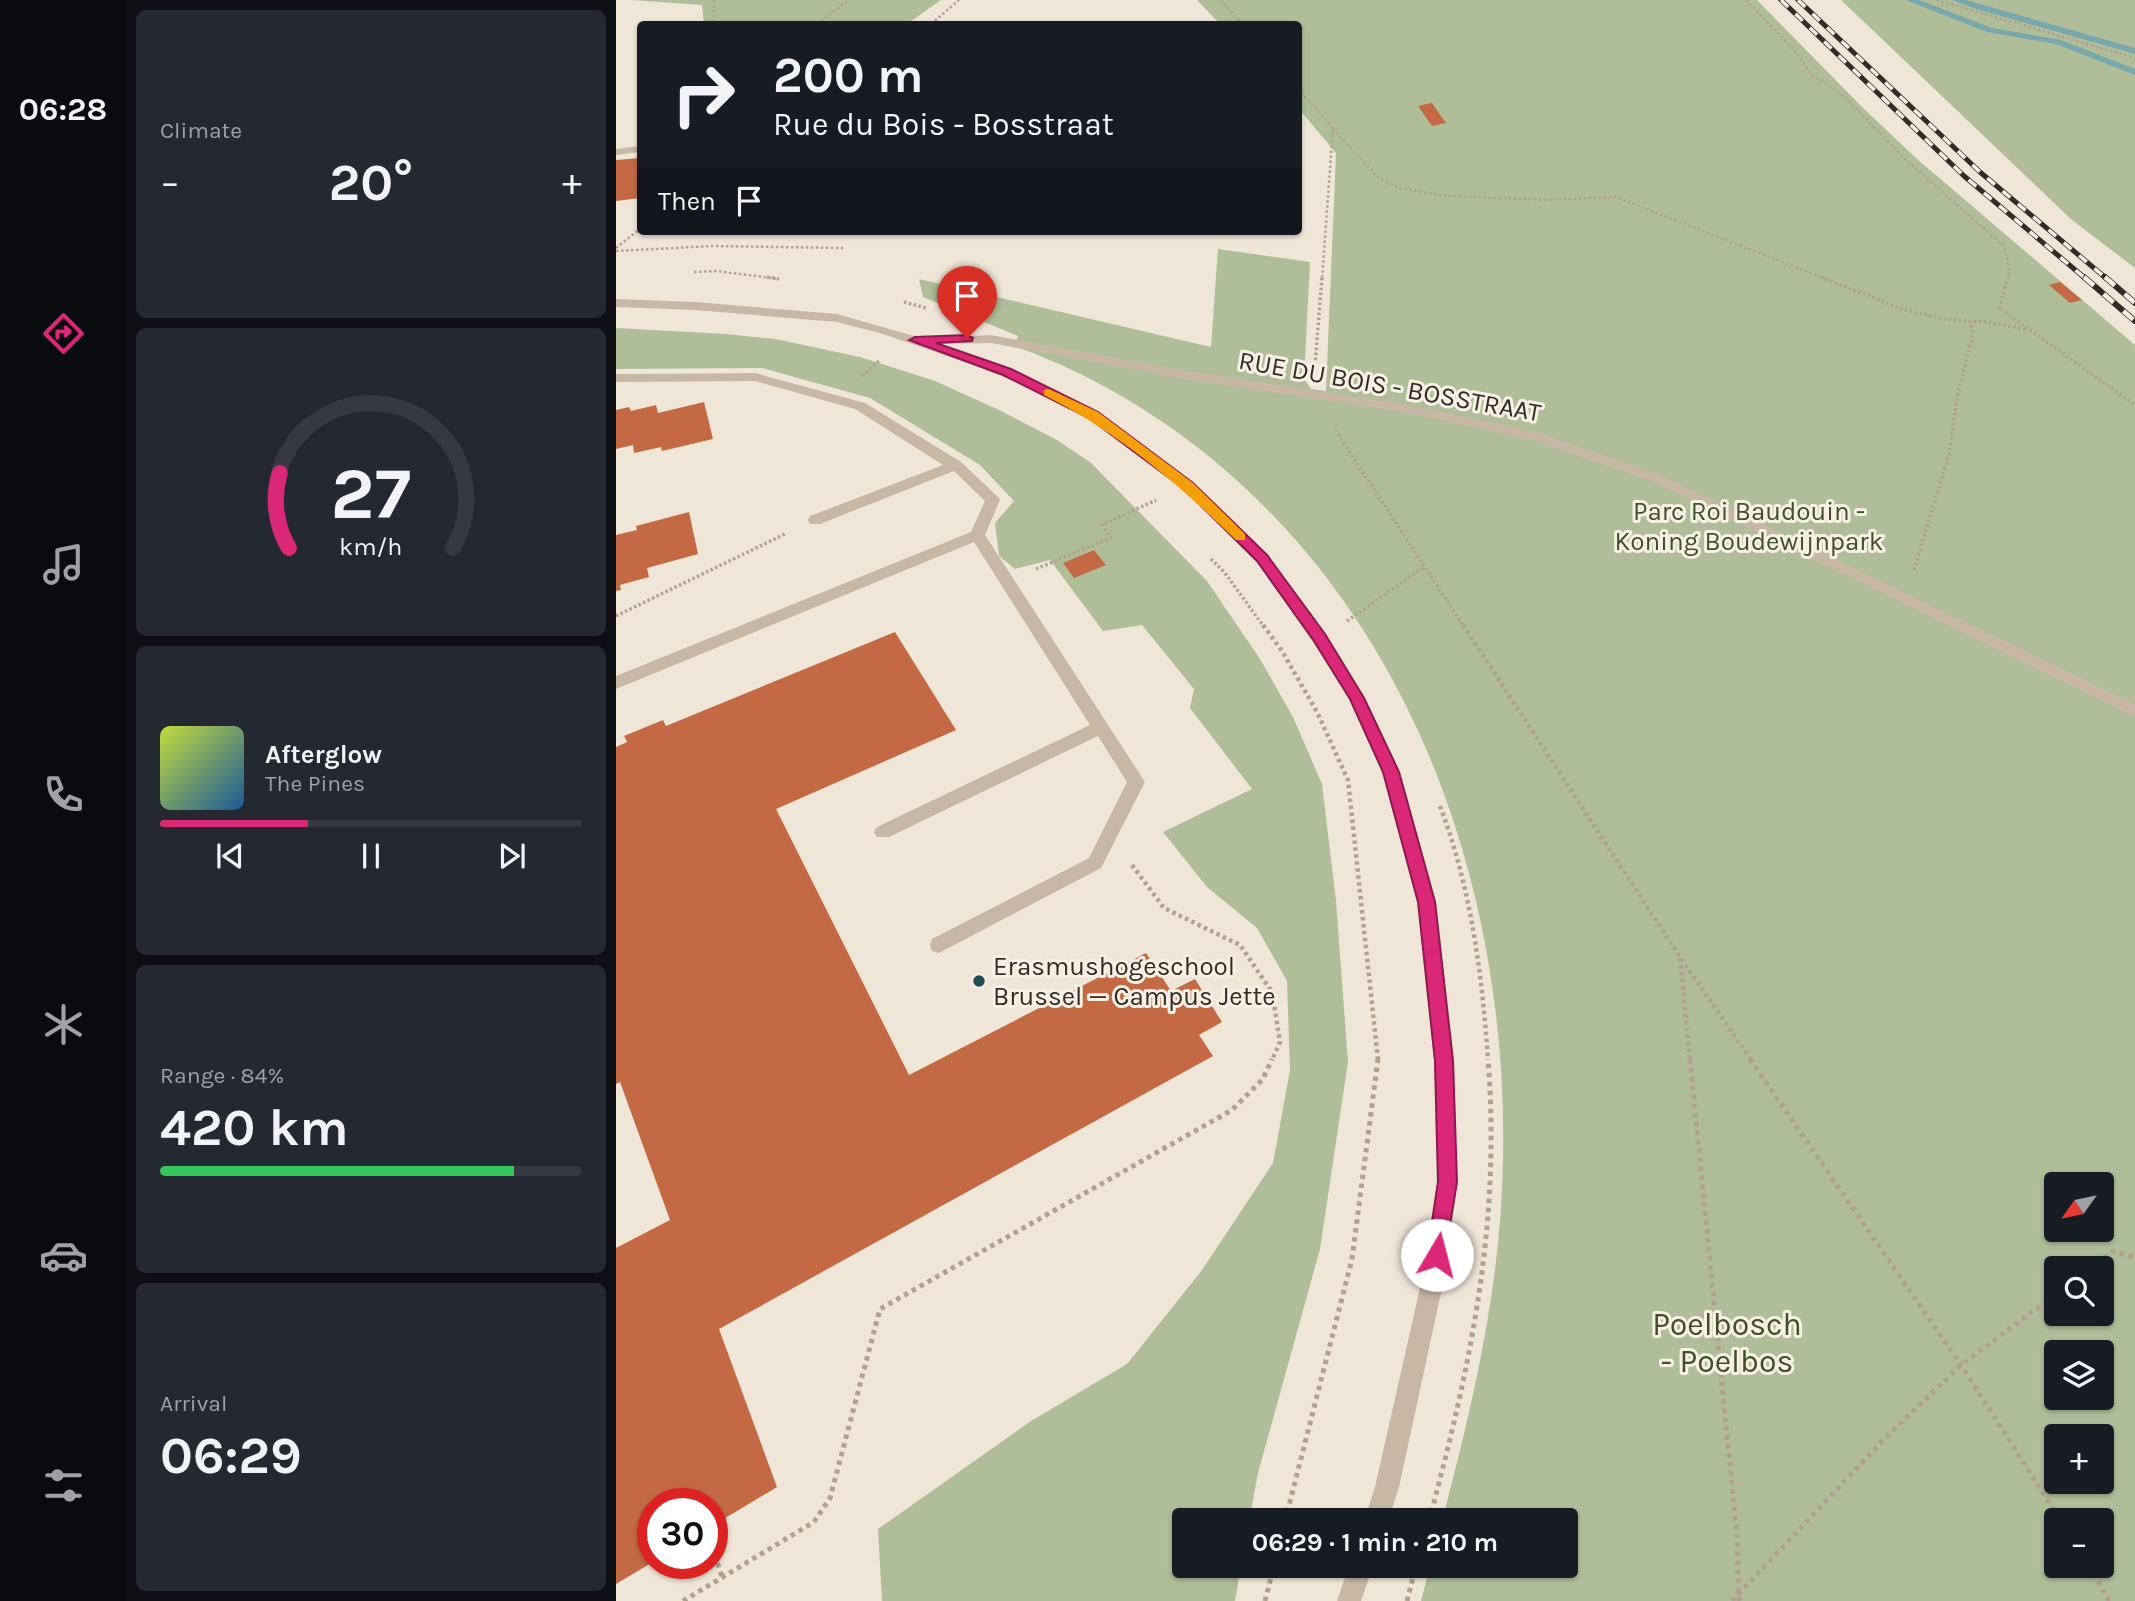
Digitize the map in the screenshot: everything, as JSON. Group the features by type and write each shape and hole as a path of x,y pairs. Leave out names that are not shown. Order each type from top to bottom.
{"street":[{"path":"616,152 637,149"},
{"path":"616,303 695,306 837,318 915,340 1007,372 1094,415 1188,486 1262,558 1320,638 1357,698 1391,772 1427,902 1444,1061 1447,1182 1433,1279 1380,1508"},
{"name":"RUE DU BOIS - BOSSTRAAT","path":"915,340 991,339 1484,423 1536,436 1618,463 1721,508 2135,710"},
{"path":"616,378 755,377 860,406 956,465 993,500 977,536 616,683"},
{"path":"815,520 956,465"},
{"path":"939,945 1095,863 1136,782 977,536"},
{"path":"883,832 1101,727"},
{"path":"1349,1601 1357,1578"}],"path":[{"path":"714,0 714,21"},
{"path":"821,21 849,0"},
{"path":"934,21 959,0"},
{"path":"1221,0 1239,21"},
{"path":"1746,0 1794,50 1811,74 1846,98 1905,159 2004,246 2010,271 1999,308 2135,405"},
{"path":"1937,0 2135,58"},
{"path":"1302,93 1379,178 1399,188 1423,194 1459,197 1549,200 1616,197 1902,309 1942,318 2025,329"},
{"path":"1333,128 1312,395 1679,957 1961,1365 2053,1508"},
{"path":"616,249 637,232"},
{"path":"616,249 712,246 843,248"},
{"path":"1911,603 1914,570 1949,454 1958,393 1973,333 1970,321"},
{"path":"835,400 882,359 915,340"},
{"path":"1006,581 1111,538 1102,525 1188,486"},
{"path":"1147,493 1165,510"},
{"path":"616,616 815,520"},
{"path":"1208,555 1225,573 1282,651 1317,712 1348,780 1378,1061 1352,1259 1288,1508"},
{"path":"1377,602 1424,568"},
{"path":"1341,609 1356,631"},
{"path":"1432,1508 1451,1439 1478,1303 1490,1212 1493,1148 1490,1069 1482,983 1470,906 1446,822 1436,798"},
{"path":"728,1573 814,1522 830,1498 880,1309 1232,1110 1263,1079 1280,1042 1272,992 1240,944 1164,908 1123,853 1111,830"},
{"path":"1679,957 1736,1522 1739,1597"},
{"path":"2107,1256 2113,1251 2135,1258"},
{"path":"1732,1601 1739,1597 1886,1437 1961,1365 2044,1303"},
{"path":"1265,1601 1271,1578"},
{"path":"1407,1601 1413,1578"},
{"path":"2096,1578 2109,1601"},
{"path":"683,1601 719,1579"}],"green space":[{"path":"631,0 941,0 911,21 704,21 702,5"},
{"name":"Parc Roi Baudouin - Koning Boudewijnpark","path":"1197,0 1757,0 1917,159 2135,345 2135,1601 1421,1601 1427,1578 1578,1578 1578,1508 1445,1508 1470,1409 1491,1297 1500,1221 1503,1119 1496,1017 1479,915 1452,817 1414,722 1365,633 1305,551 1233,477 1173,429 1129,400 1083,375 1014,347 1018,336 923,297 919,279 1211,347 1218,249 1310,262 1304,379 1311,389 1326,391 1336,153 1302,113 1302,21 1217,21"},
{"path":"1841,0 2135,0 2135,268 2072,220"},
{"path":"616,328 775,339 860,357 935,381 997,409 1057,440 1091,463 1207,581 1260,659 1293,717 1322,784 1336,901 1348,1062 1320,1249 1258,1473 1251,1508 1172,1508 1172,1578 1239,1578 1235,1601 882,1601 878,1529 1031,1421 1127,1364 1202,1270 1273,1163 1290,1070 1287,981 1257,928 1207,887 1163,832 1252,789 1190,708 1194,689 1142,625 1103,631 1050,560 1015,569 999,556 995,523 1014,501 980,465 870,398 762,368 616,369"}],"building":[{"path":"1432,103 1446,123 1432,126 1418,106"},
{"path":"637,158 637,198 616,201 616,160"},
{"path":"2060,282 2082,300 2070,303 2049,285"},
{"path":"704,402 713,439 662,451 661,447 634,453 633,445 616,449 616,410 629,407 631,411 656,405 658,413"},
{"path":"689,512 698,554 647,568 649,577 620,585 621,590 616,591 616,535 637,530 636,526"},
{"path":"1094,550 1106,565 1074,578 1063,563"},
{"path":"895,632 956,730 776,809 909,1075 1146,953 1171,991 1195,979 1222,1022 1199,1035 1213,1056 719,1329 777,1487 728,1516 728,1488 637,1488 637,1572 616,1584 616,1248 670,1220 620,1082 616,1084 616,747 627,742 624,736 663,720 666,726"}],"waterway":[{"path":"1911,0 1990,30 2058,42 2135,72"},
{"path":"1957,0 2135,51"}],"railway":[{"path":"1781,0 1964,176 2086,279"},
{"path":"1798,0 1980,172 2107,279"},
{"path":"2084,277 2135,321"},
{"path":"2105,277 2135,303"}],"slow traffic":[{"path":"1049,393 1094,415 1188,486 1240,537"}],"place":[{"name":"Erasmushogeschool Brussel — Campus Jette","path":"979,981"}],"route":[{"path":"967,338 915,340 1007,372 1094,415 1188,486 1262,558 1320,638 1357,698 1391,772 1427,902 1444,1061 1447,1182 1437,1255"}],"park label":[{"name":"Poelbosch - Poelbos","path":"1727,1342"}]}
